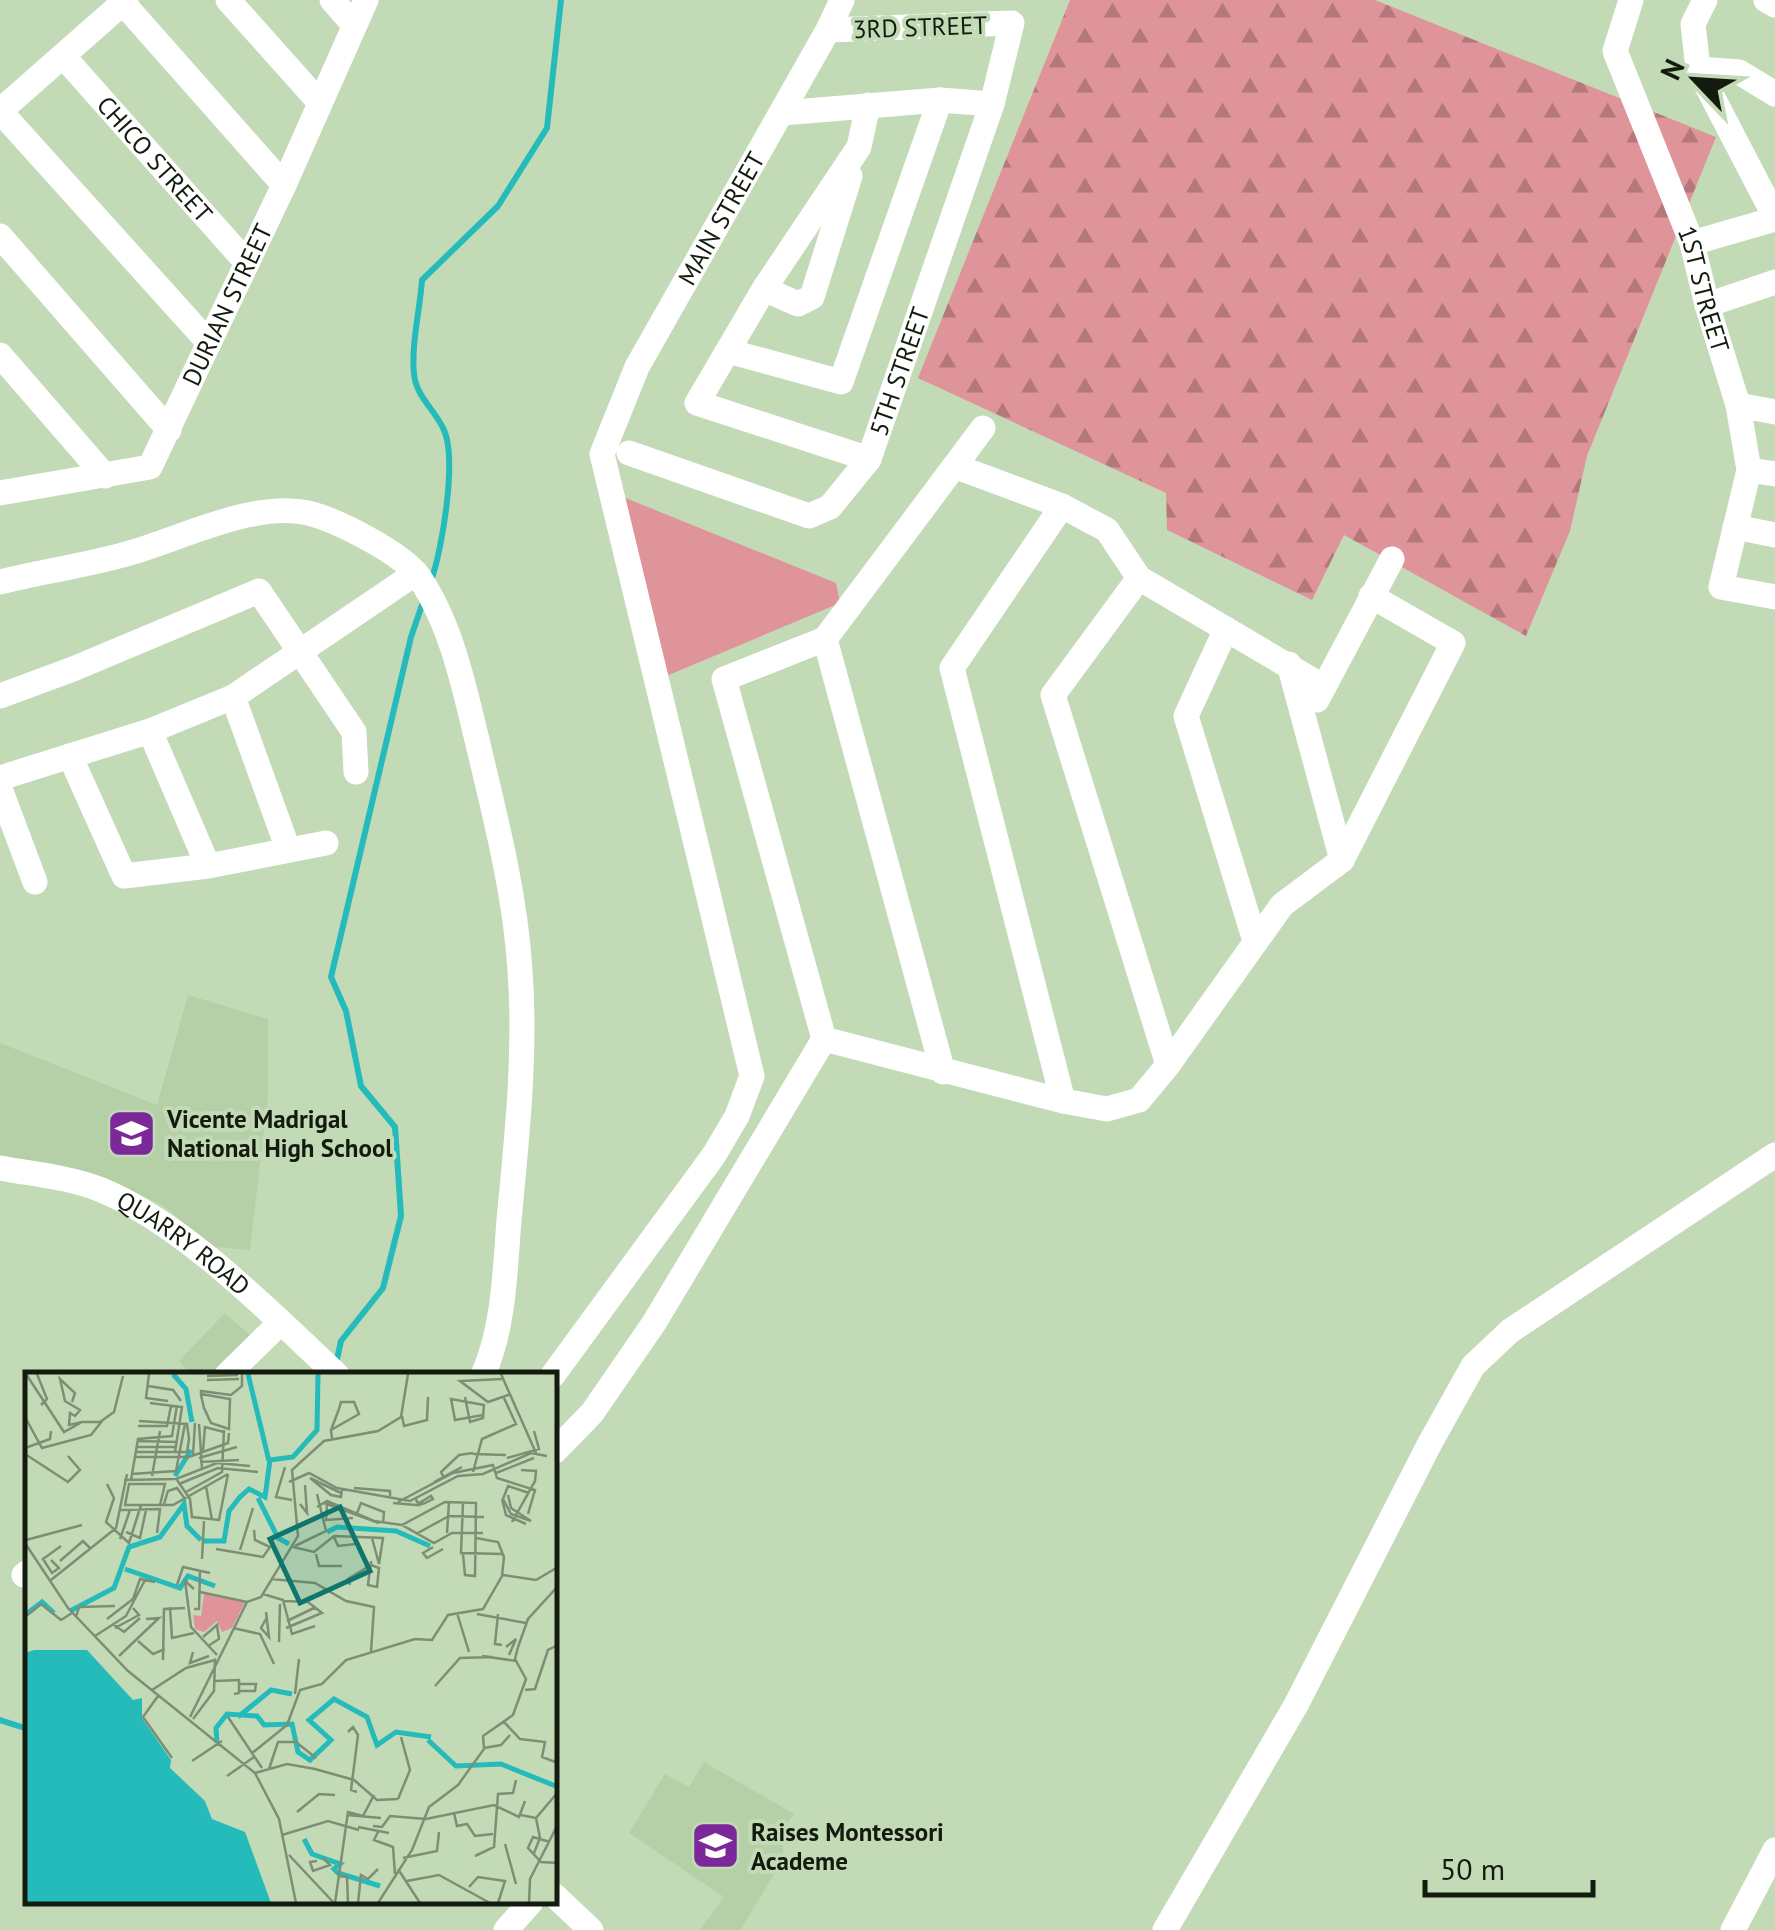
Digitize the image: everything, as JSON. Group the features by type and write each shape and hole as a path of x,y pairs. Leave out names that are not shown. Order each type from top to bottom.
{"street":[{"path":"228,0 320,103"},
{"path":"332,0 354,25"},
{"name":"DURIAN STREET","path":"0,493 150,467 284,186 366,0"},
{"name":"MAIN STREET","path":"618,447 638,367 842,0"},
{"name":"1ST STREET","path":"1631,0 1615,51 1692,243 1738,405 1749,470 1721,587 1775,597"},
{"path":"1692,243 1775,218 1698,69 1693,24 1704,0"},
{"path":"1766,0 1775,6"},
{"path":"209,343 0,111 125,2 284,186"},
{"name":"3RD STREET","path":"828,30 1012,23"},
{"name":"5TH STREET","path":"618,447 810,516 830,508 869,459 992,104 1012,23"},
{"name":"CHICO STREET","path":"63,56 247,263"},
{"path":"1698,69 1739,72 1775,94"},
{"path":"782,113 940,100 992,104"},
{"path":"728,351 841,382 940,100"},
{"path":"764,289 798,304 812,297 868,105"},
{"path":"859,146 764,289 698,404 869,459"},
{"path":"0,236 169,430"},
{"path":"1707,305 1775,282"},
{"path":"0,355 105,476"},
{"path":"1738,405 1775,412"},
{"path":"558,1448 592,1413 654,1323 824,1039 724,679 825,640 983,428"},
{"path":"556,1372 714,1156 737,1116 752,1076 602,454 618,447"},
{"path":"956,467 1062,506 1107,530 1139,578 1324,687"},
{"path":"1749,470 1775,474"},
{"path":"1062,506 952,668 1063,1101"},
{"path":"0,582 130,553 186,533 278,510 308,513 338,524 392,554 419,578 444,624 496,821 512,896 520,972 520,1100 506,1258 495,1348 483,1372"},
{"path":"1735,528 1775,535"},
{"path":"1305,726 1392,559"},
{"path":"0,778 150,732 233,697 419,578"},
{"path":"1139,578 1053,695 1168,1065"},
{"path":"0,696 259,591 354,732 356,772"},
{"path":"824,1039 1063,1101 1107,1109 1139,1100 1282,905 1342,860 1453,643 1371,596"},
{"path":"1226,629 1186,716 1255,941"},
{"path":"825,640 943,1072"},
{"path":"1289,664 1342,860"},
{"path":"233,697 288,850"},
{"path":"150,732 208,866"},
{"path":"70,756 124,876 208,866 326,843"},
{"path":"0,788 35,882"},
{"path":"1165,1930 1296,1706 1430,1443 1474,1366 1510,1331 1775,1155"},
{"name":"QUARRY ROAD","path":"0,1168 97,1188 138,1208 227,1274 328,1368"},
{"path":"230,1372 281,1322"},
{"path":"1733,1930 1771,1868"},
{"path":"558,1899 591,1930"},
{"path":"506,1930 529,1905"}],"shaded area":[{"name":"Vicente Madrigal National High School","path":"188,995 268,1019 268,1097 250,1250 214,1247 161,1204 88,1174 0,1161 0,1043 157,1105"},
{"path":"225,1313 257,1341 225,1372 188,1372 179,1361"},
{"name":"Raises Montessori Academe","path":"704,1762 794,1814 783,1829 783,1860 740,1930 700,1930 724,1897 629,1833 665,1774 689,1787"}],"green space":[{"path":"1070,0 1375,0 1716,137 1587,456 1570,531 1526,636 1344,535 1312,600 1167,530 1166,493 918,378"},
{"path":"623,497 836,583 840,603 664,677"}],"waterway":[{"path":"431,581 444,527 449,460 443,428 415,382 413,363 422,280 498,206 547,128 561,0"},
{"path":"336,1364 341,1341 383,1288 401,1216 395,1127 361,1086 346,1011 331,977 411,637 423,602"},
{"path":"0,1720 25,1728"}],"place":[{"name":"Vicente Madrigal National High School","path":"132,1133"},
{"name":"Raises Montessori Academe","path":"716,1846"}]}
